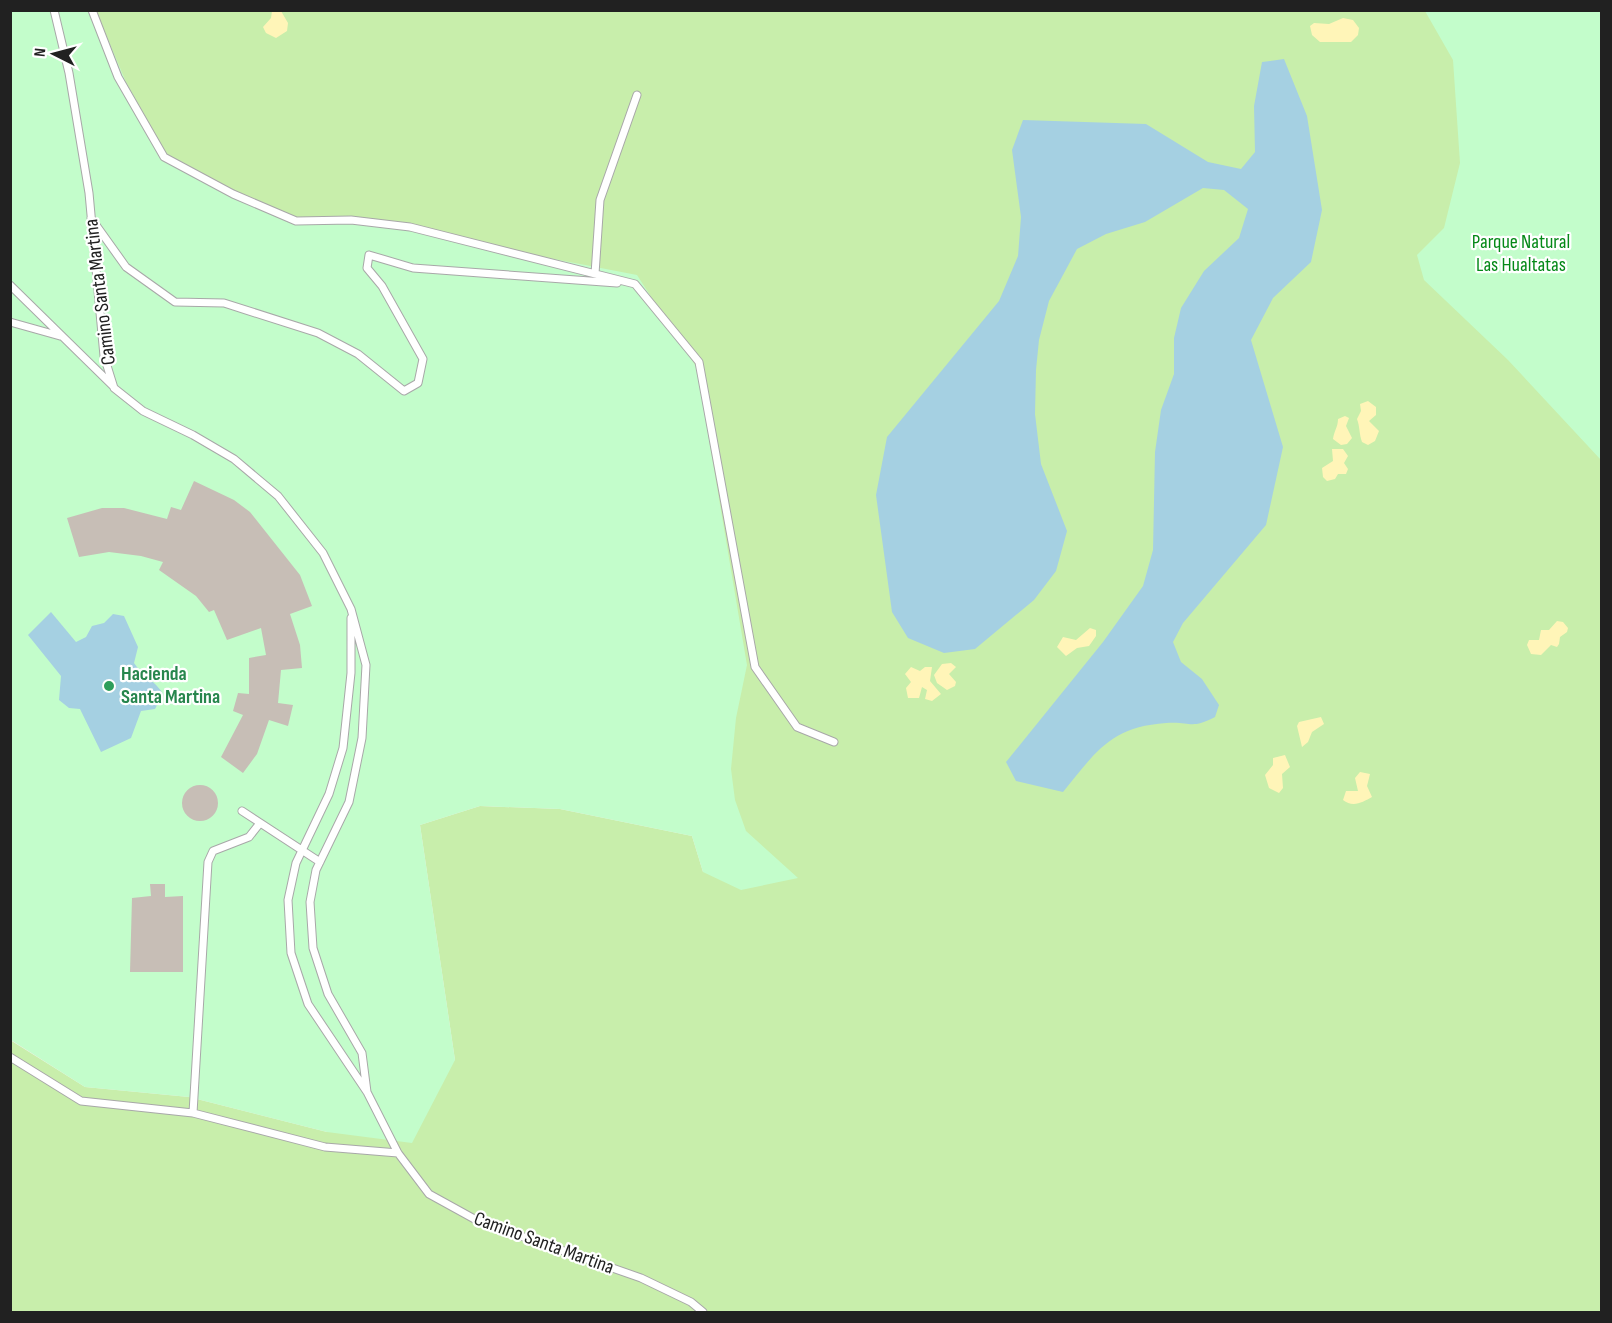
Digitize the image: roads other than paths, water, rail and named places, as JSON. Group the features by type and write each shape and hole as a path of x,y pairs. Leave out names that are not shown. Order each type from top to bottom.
{"lane":[{"name":"Camino Santa Martina","path":"54,10 69,73 91,217 104,356 114,387 143,411 234,459 278,496 323,553 351,609 366,665 362,738 349,802 320,862 310,902 312,948 328,994 362,1053 366,1092"},
{"path":"92,10 118,77 164,157 233,194 296,221 351,220 410,227 635,284 699,362 755,667 797,727 834,742"},
{"path":"595,274 600,200 637,95"},
{"path":"91,217 126,267 175,302 224,303 318,333 358,354 404,392 418,383 423,359 382,286 367,268 369,255 413,268 635,284"},
{"path":"10,285 114,387"},
{"path":"10,322 63,337"},
{"name":"Camino Santa Martina","path":"351,609 351,673 343,748 329,794 296,863 288,900 291,953 308,1004 366,1092 398,1153 429,1194 478,1221 641,1278 691,1302 702,1312"},
{"path":"242,810 320,862"},
{"path":"193,1113 208,862 213,851 249,837 260,823"},
{"path":"10,1057 81,1101 193,1113 325,1147 398,1153"}],"water":[{"path":"1284,59 1307,116 1322,210 1311,262 1273,298 1251,340 1283,447 1266,525 1183,623 1173,642 1181,662 1202,679 1219,705 1215,717 1195,724 1147,725 1118,736 1095,754 1063,792 1016,781 1006,762 1103,642 1143,586 1153,550 1155,452 1161,410 1174,374 1174,338 1181,308 1204,271 1239,238 1248,209 1224,190 1203,188 1145,222 1106,234 1077,249 1049,301 1039,340 1036,370 1035,414 1041,464 1067,531 1056,571 1034,600 975,649 944,653 908,638 892,612 876,495 887,437 999,301 1018,256 1021,217 1012,150 1023,120 1146,124 1208,162 1241,169 1255,152 1254,106 1262,62"},
{"name":"Hacienda Santa Martina","path":"51,612 76,642 86,637 92,626 104,623 113,614 124,616 138,647 134,663 163,694 155,709 141,711 131,738 101,752 80,709 69,708 59,700 61,676 28,635"}],"place":[{"name":"Hacienda Santa Martina","path":"109,686"}],"park label":[{"name":"Parque Natural Las Hualtatas","path":"1521,254"}]}
